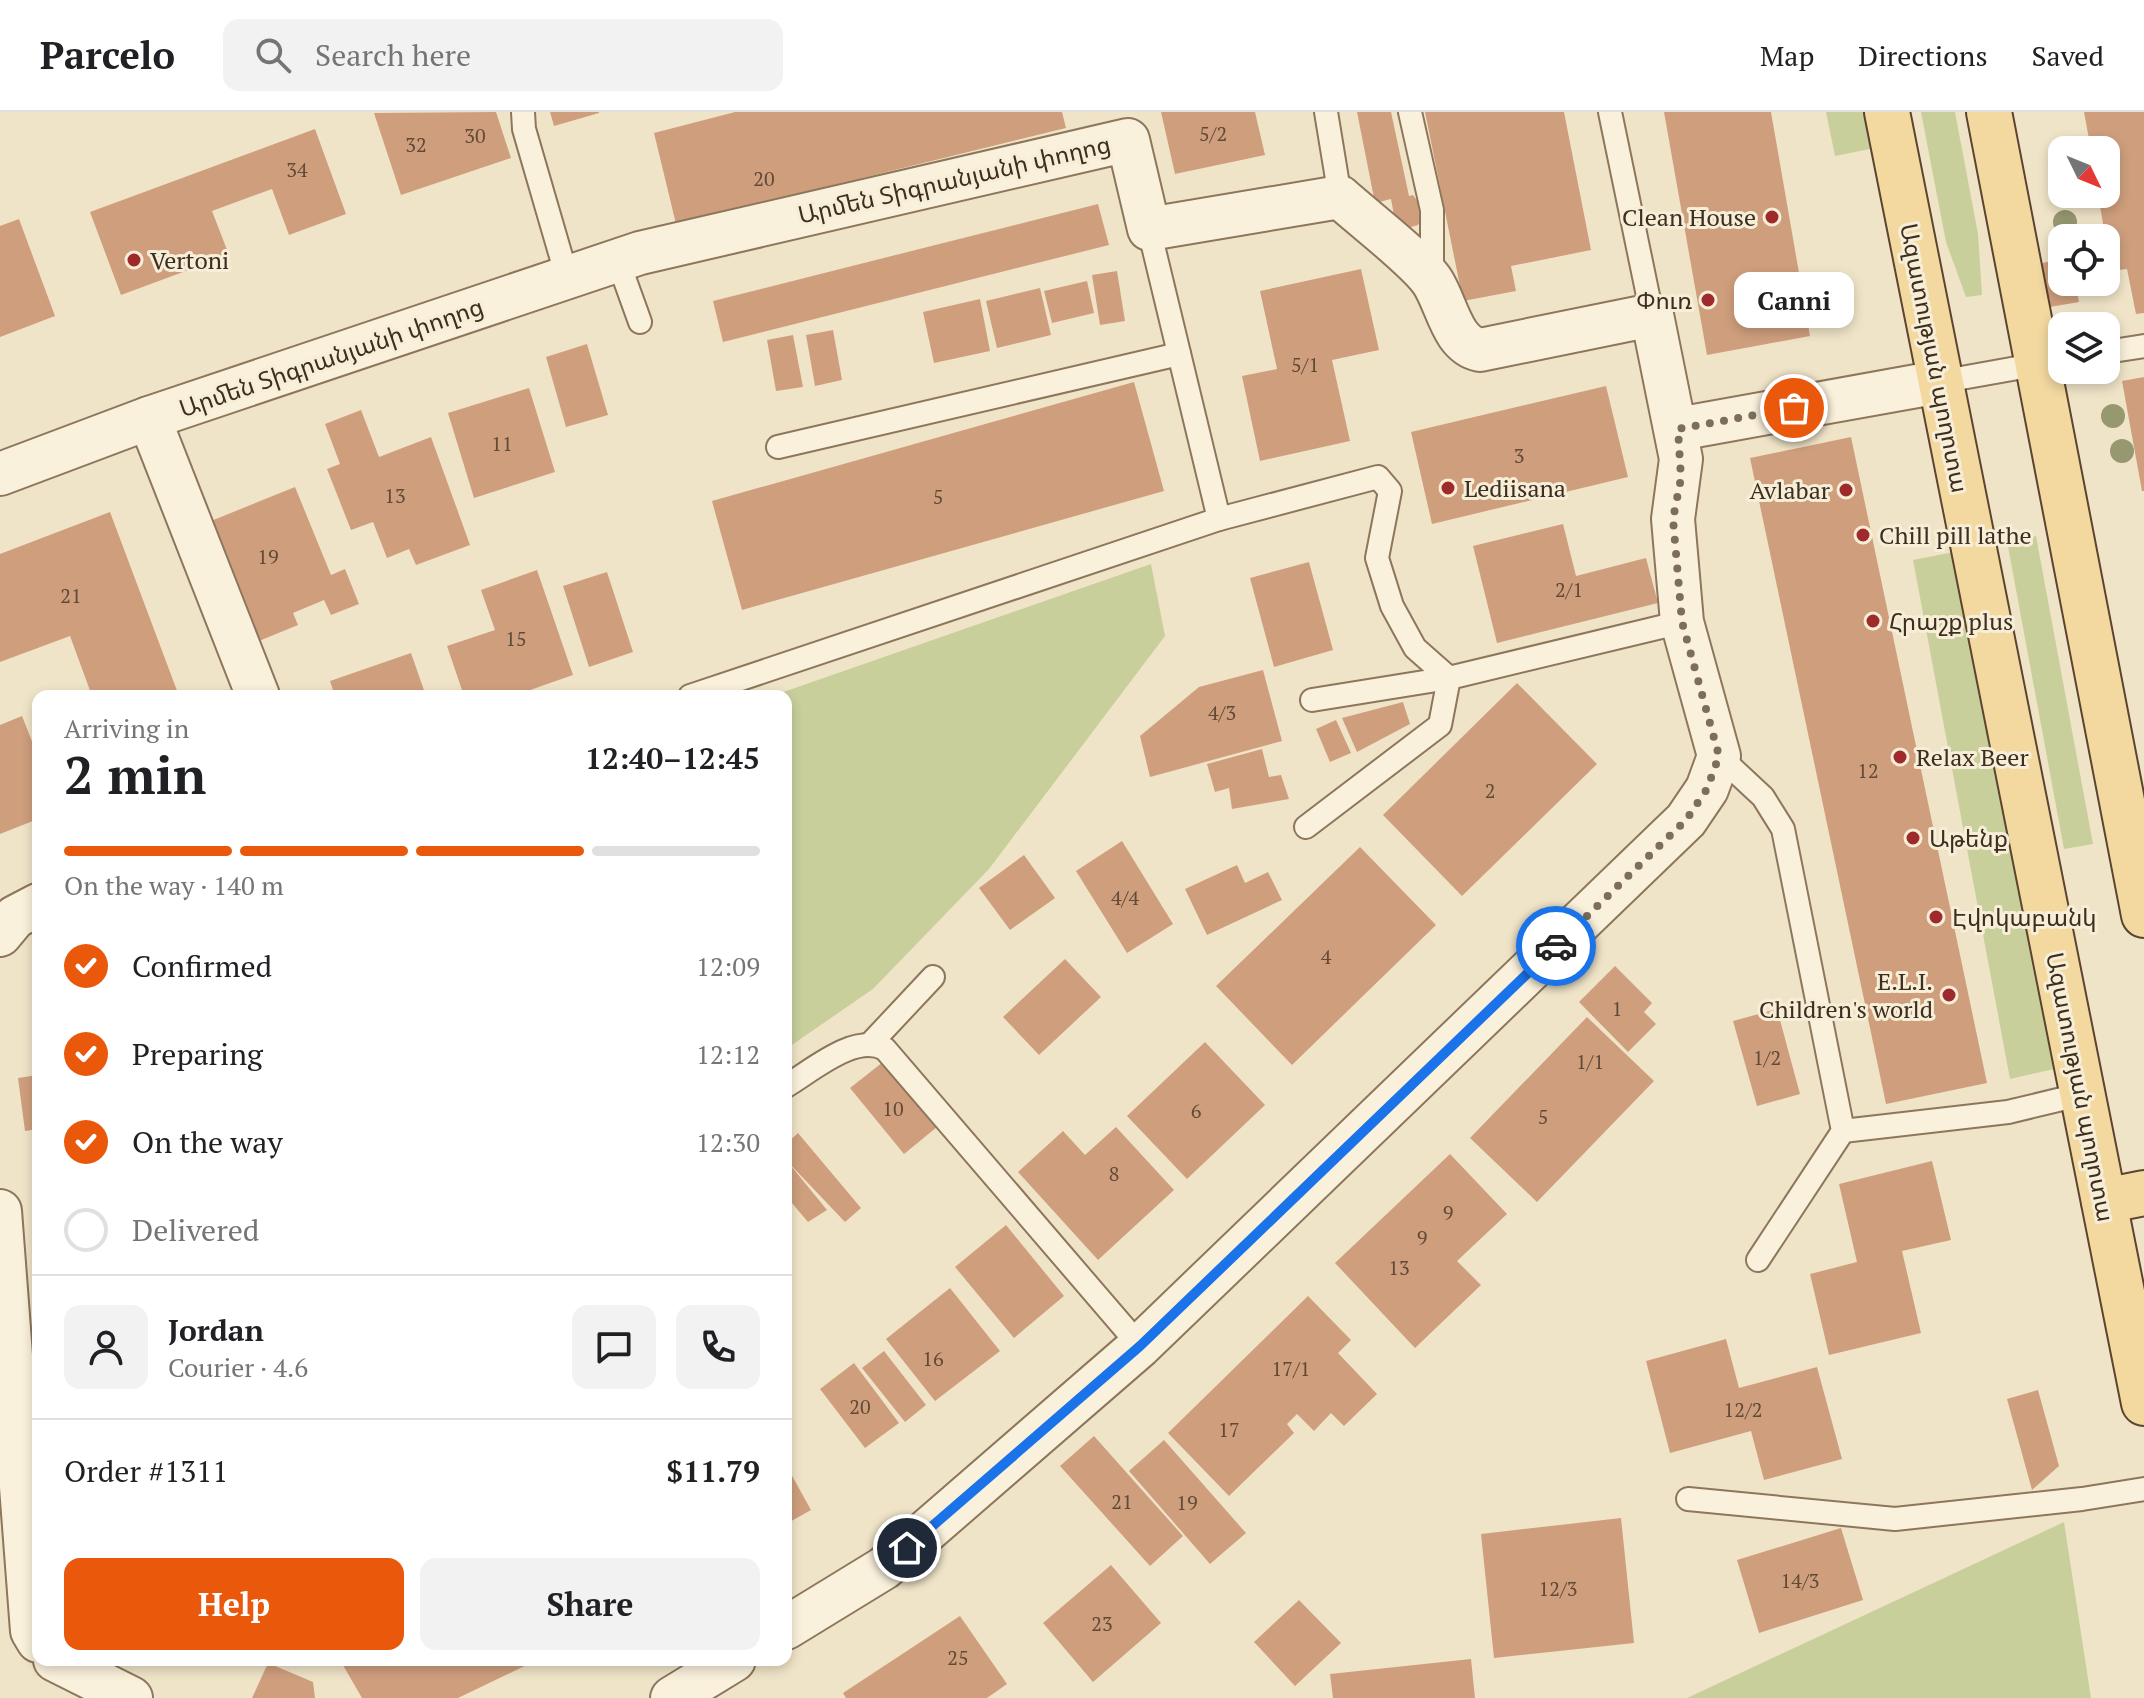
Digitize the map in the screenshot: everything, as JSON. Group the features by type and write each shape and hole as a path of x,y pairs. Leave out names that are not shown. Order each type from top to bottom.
{"main road":[{"name":"Ազատության պողոտա","path":"1887,112 2083,1094 2124,1197 2144,1403"},
{"path":"1989,112 2048,354"},
{"path":"2054,384 2144,915"}],"street":[{"name":"Արմեն Տիգրանյանի փողոց","path":"0,474 149,418 618,261 698,237 1125,126 1149,229"},
{"path":"792,1624 884,1568 1140,1346 1686,820 1707,789 1719,756 1682,622 1673,519 1681,478 1678,429 1652,315 1480,350 1470,348 1461,339 1432,280 1340,197 1149,229"},
{"path":"1678,429 1939,382"},
{"path":"149,418 256,690"},
{"path":"0,935 15,917 32,908"},
{"path":"0,1211 32,1631"},
{"path":"67,1666 131,1698"},
{"path":"672,1698 724,1666"}],"lane":[{"path":"1326,112 1340,197"},
{"path":"1410,112 1432,210 1432,280"},
{"path":"1610,112 1652,315"},
{"path":"520,118 567,277"},
{"path":"1149,229 1219,519"},
{"path":"618,261 640,322"},
{"path":"2120,350 2144,346"},
{"path":"778,447 1179,354"},
{"path":"1939,382 2048,362"},
{"path":"708,690 1219,519 1378,477 1390,491 1377,558 1392,606 1415,648 1449,678"},
{"path":"1312,700 1449,678 1682,622"},
{"path":"1306,827 1440,725 1449,678"},
{"path":"1719,756 1763,797 1783,829 1843,1131 1758,1260"},
{"path":"872,1042 933,977"},
{"path":"792,1082 858,1044 872,1042 885,1049 1140,1346"},
{"path":"1843,1131 2008,1112 2083,1094"},
{"path":"1688,1499 1895,1519 2082,1499 2144,1489"}],"green space":[{"path":"1826,112 1878,112 1885,146 1835,156"},
{"path":"1921,112 1955,112 1978,234 1982,295 1966,297 1946,242"},
{"path":"2036,536 2093,844 2064,849 2007,541"},
{"path":"1959,551 2054,1069 2010,1079 1913,560"},
{"path":"1151,564 1165,636 989,869 873,989 792,1045 792,690 789,690"},
{"path":"2064,1522 2091,1698 1687,1698"}],"building":[{"path":"496,112 511,158 401,195 374,113"},
{"path":"550,112 599,112 599,113 554,126"},
{"path":"735,112 1062,112 1066,128 676,224 654,133"},
{"path":"1161,112 1255,112 1265,155 1175,174"},
{"path":"1357,112 1391,112 1409,196 1413,195 1425,211 1418,225 1397,231 1391,199 1375,203"},
{"path":"1425,112 1564,112 1591,250 1511,266 1516,291 1463,301"},
{"path":"1664,112 1771,112 1810,336 1707,355"},
{"path":"2084,112 2144,112 2144,313 2136,314 2127,269 2120,270 2120,224 2103,224 2100,208 2120,208 2120,136 2088,136"},
{"path":"315,129 346,214 289,235 272,189 212,211 229,255 121,295 90,212"},
{"path":"1098,204 1109,245 723,342 713,301"},
{"path":"19,219 55,316 0,337 0,226"},
{"path":"2048,262 2048,296 2078,296 2079,302 2044,308 2037,264"},
{"path":"1361,269 1379,350 1332,360 1350,441 1260,461 1242,376 1277,369 1260,291"},
{"path":"1117,271 1125,321 1100,325 1092,275"},
{"path":"1087,281 1094,313 1052,323 1044,291"},
{"path":"1040,288 1051,335 997,348 986,301"},
{"path":"980,299 990,351 934,363 923,312"},
{"path":"833,330 842,380 815,386 806,335"},
{"path":"793,335 803,387 776,391 767,340"},
{"path":"587,344 608,415 566,427 546,357"},
{"path":"2144,377 2144,491 2142,491 2122,381"},
{"path":"1134,382 1164,491 742,610 712,501"},
{"path":"1606,386 1628,477 1432,524 1411,432"},
{"path":"529,388 555,472 474,498 448,413"},
{"path":"361,410 379,457 431,437 470,545 416,565 409,549 387,558 373,522 351,530 327,469 340,464 325,424"},
{"path":"1851,437 1987,1083 1886,1104 1750,458"},
{"path":"295,487 331,575 345,569 359,604 331,615 324,600 293,613 298,625 259,641 211,521"},
{"path":"110,512 177,690 90,690 70,636 0,662 0,554"},
{"path":"1563,524 1576,576 1646,558 1658,603 1497,643 1473,546"},
{"path":"1309,562 1333,650 1274,667 1250,578"},
{"path":"537,570 573,675 530,690 462,690 447,646 495,630 481,590"},
{"path":"607,572 633,652 589,667 563,586"},
{"path":"411,653 424,690 333,690 330,681"},
{"path":"1263,670 1282,741 1150,777 1140,736 1199,687"},
{"path":"1517,683 1597,764 1462,896 1383,815"},
{"path":"1403,702 1410,724 1357,752 1342,718"},
{"path":"22,716 32,741 32,821 0,834 0,725"},
{"path":"1336,720 1351,753 1330,762 1316,729"},
{"path":"1262,749 1269,777 1281,775 1289,799 1232,809 1229,788 1215,792 1207,764"},
{"path":"1122,841 1173,924 1127,953 1076,871"},
{"path":"1360,847 1436,925 1292,1065 1216,986"},
{"path":"1024,855 1055,898 1010,930 979,888"},
{"path":"1237,865 1245,883 1268,872 1282,900 1207,935 1185,889"},
{"path":"1065,959 1101,997 1039,1055 1003,1017"},
{"path":"1615,966 1652,1003 1644,1012 1656,1024 1628,1052 1579,1002"},
{"path":"1777,1009 1800,1094 1757,1106 1733,1021"},
{"path":"1587,1017 1654,1081 1537,1202 1470,1138"},
{"path":"1205,1042 1265,1105 1187,1179 1127,1116"},
{"path":"883,1062 937,1127 904,1154 850,1088"},
{"path":"32,1076 32,1130 25,1131 18,1078"},
{"path":"1116,1127 1174,1190 1098,1260 1018,1172 1063,1131 1085,1155"},
{"path":"798,1133 861,1208 845,1222 792,1166 792,1138"},
{"path":"1450,1154 1507,1214 1457,1261 1481,1285 1415,1348 1335,1263"},
{"path":"1932,1161 1951,1240 1902,1251 1921,1333 1829,1355 1810,1274 1857,1262 1839,1184"},
{"path":"792,1167 827,1210 808,1222 792,1203"},
{"path":"1006,1225 1064,1296 1014,1338 955,1267"},
{"path":"950,1288 1000,1351 935,1401 886,1339"},
{"path":"1308,1296 1351,1340 1338,1353 1377,1394 1344,1426 1331,1413 1314,1431 1297,1414 1287,1424 1294,1433 1229,1496 1168,1433"},
{"path":"1726,1339 1739,1388 1817,1367 1842,1459 1764,1480 1751,1431 1670,1453 1646,1361"},
{"path":"884,1351 926,1405 905,1422 862,1368"},
{"path":"854,1363 899,1423 865,1448 820,1389"},
{"path":"2038,1390 2059,1466 2032,1490 2007,1399"},
{"path":"1094,1436 1183,1536 1150,1566 1060,1466"},
{"path":"1164,1440 1246,1533 1210,1564 1129,1471"},
{"path":"792,1476 811,1510 792,1521"},
{"path":"1621,1518 1634,1643 1494,1658 1481,1534"},
{"path":"1841,1528 1863,1600 1759,1633 1737,1560"},
{"path":"1111,1565 1161,1623 1093,1682 1043,1623"},
{"path":"1299,1600 1341,1643 1295,1686 1254,1642"},
{"path":"960,1616 1007,1684 987,1698 846,1698 843,1693"},
{"path":"1471,1659 1475,1698 1333,1698 1330,1674"},
{"path":"267,1666 275,1666 313,1682 315,1698 252,1698"},
{"path":"343,1666 525,1666 458,1698 362,1698"}],"way so far":[{"path":"1556,946 1686,820 1707,789 1719,756 1682,622 1673,519 1681,478 1678,429 1794,408"}],"place":[{"name":"Clean House","path":"1772,217"},
{"name":"Vertoni","path":"134,260"},
{"name":"Փուռ","path":"1708,300"},
{"name":"Canni","path":"1794,408"},
{"name":"Lediisana","path":"1448,488"},
{"name":"Avlabar","path":"1846,490"},
{"name":"Chill pill lathe","path":"1863,535"},
{"name":"Հրաշք plus","path":"1873,621"},
{"name":"Relax Beer","path":"1900,757"},
{"name":"Աթենք","path":"1913,838"},
{"name":"Էվոկաբանկ","path":"1936,917"},
{"name":"E.L.I. Children's world","path":"1949,995"}],"route":[{"path":"907,1548 1140,1346 1556,946"}]}
